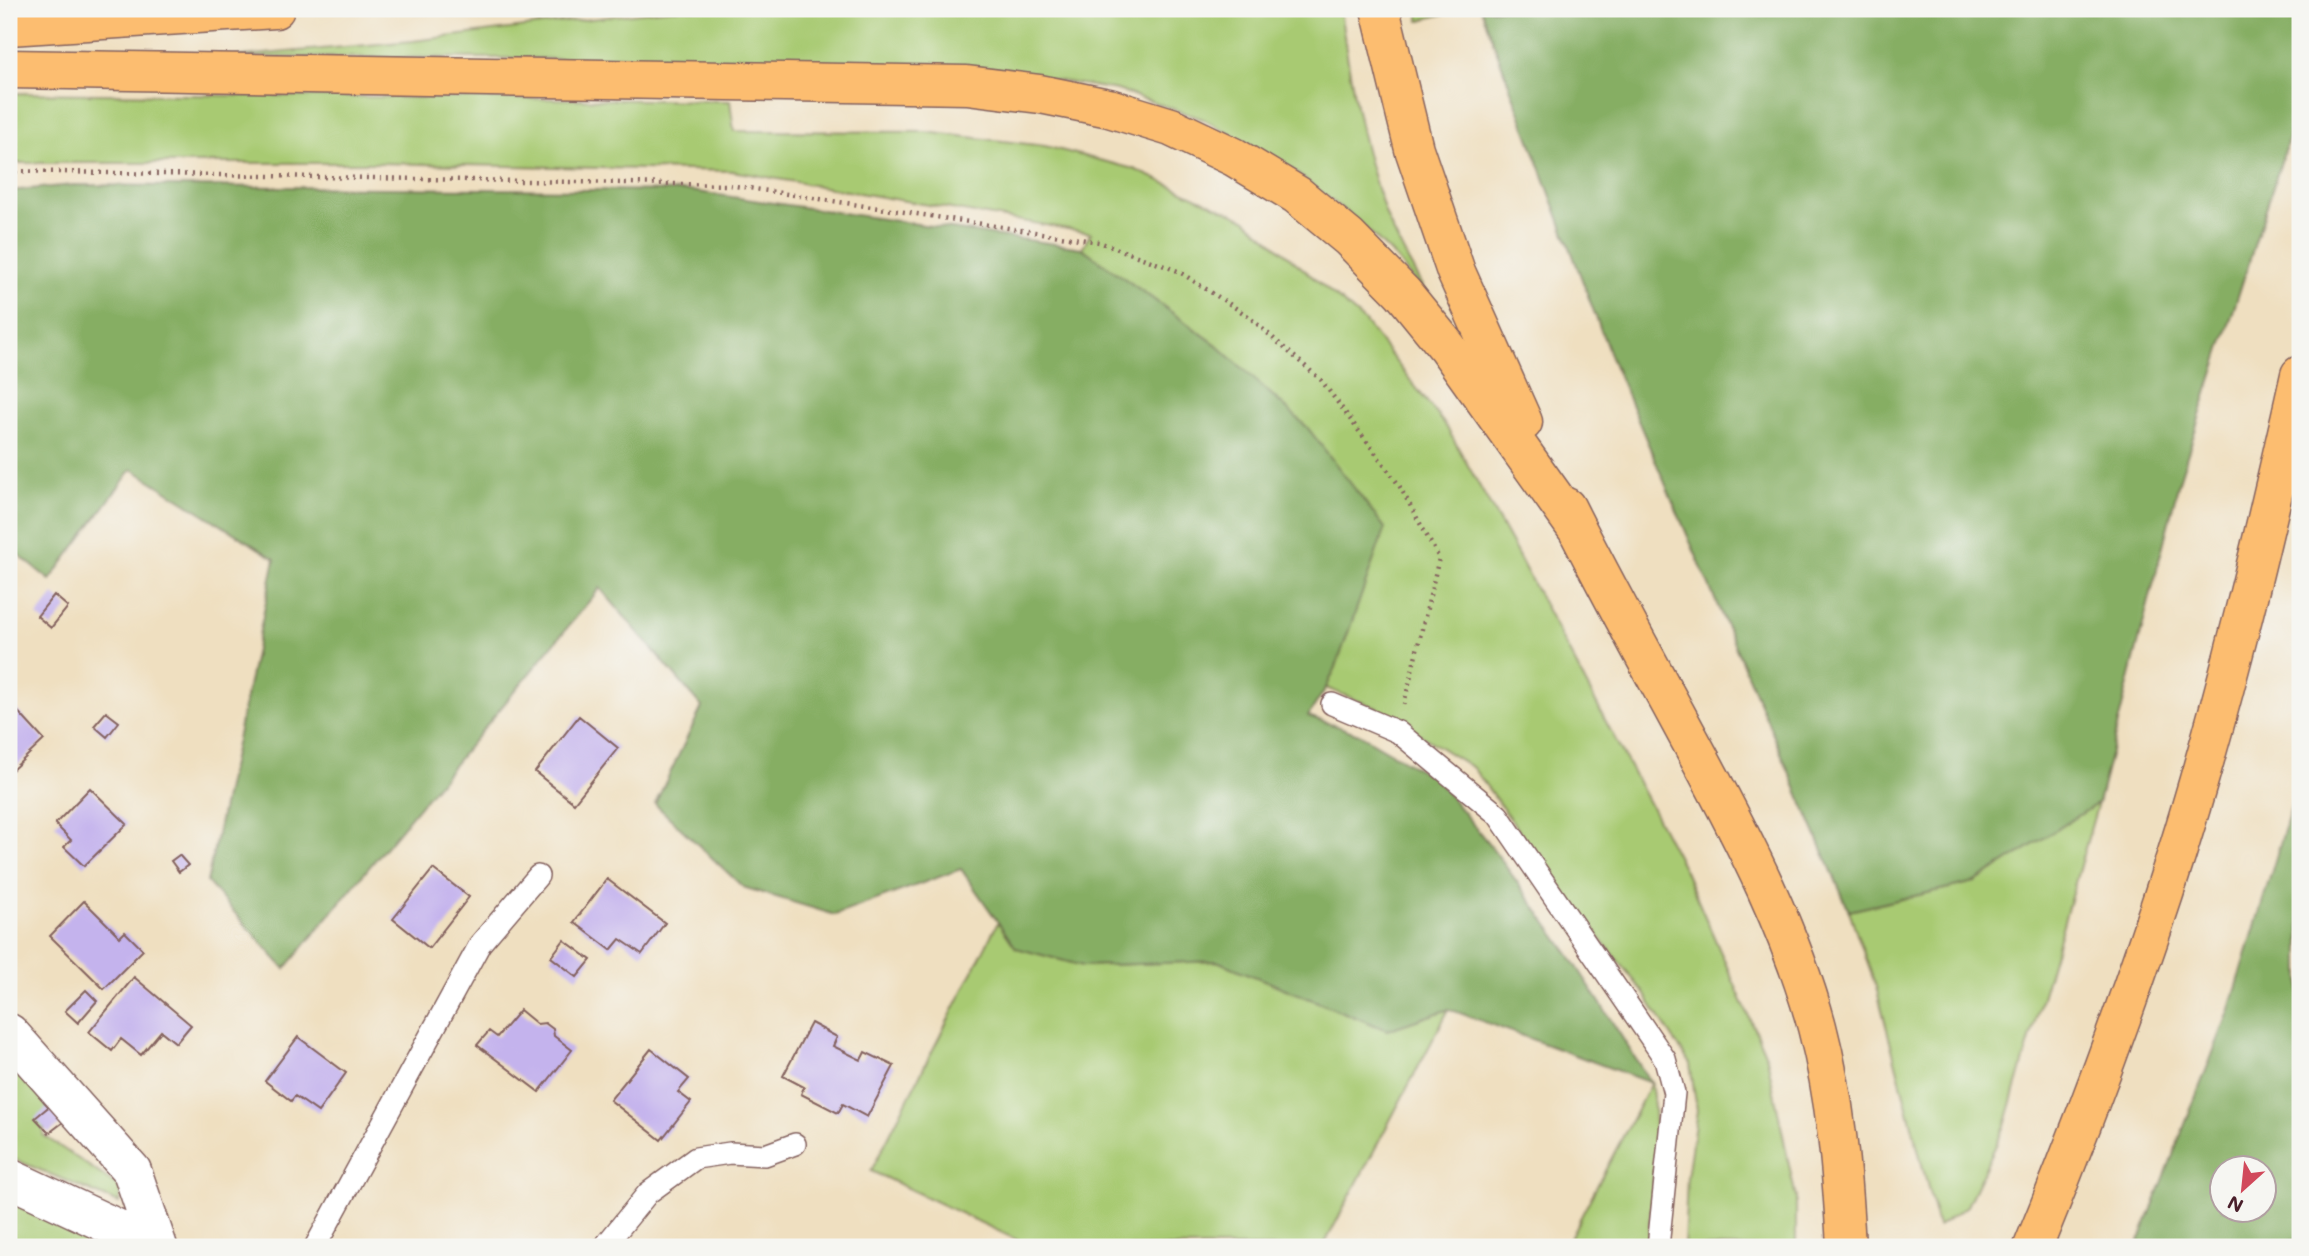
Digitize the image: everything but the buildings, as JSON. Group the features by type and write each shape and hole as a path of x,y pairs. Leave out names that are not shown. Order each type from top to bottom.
{"highway":[{"path":"9,26 275,9"},
{"path":"1380,9 1414,149 1456,272 1509,394 1577,529 1745,843 1803,982 1817,1028 1833,1100 1843,1181 1846,1247"},
{"path":"9,69 954,85 1040,94 1109,108 1171,127 1234,157 1297,195 1349,238 1403,293 1447,347 1577,529"},
{"path":"2033,1247 2083,1123 2176,854 2253,580 2300,375"}],"street":[{"path":"9,1033 132,1171 157,1247"},
{"path":"9,1178 157,1247"}],"lane":[{"path":"1332,704 1398,732 1498,815 1665,1059 1674,1093 1658,1247"},
{"path":"316,1247 480,944 538,876"},
{"path":"604,1247 648,1193 696,1157 730,1153 765,1155 795,1144"}],"path":[{"path":"9,170 729,185 1099,242 1178,271 1248,316 1321,380 1399,485 1439,558 1398,732"}],"green space":[{"path":"671,9 1340,9 1357,112 1369,162 1395,235 1431,303 1395,257 1359,222 1285,164 1203,119 1117,90 993,70 512,58 230,57 413,41"},
{"path":"1419,9 1461,9 1419,21"},
{"path":"1481,9 2296,9 2300,43 2300,102 2180,478 2098,803 1975,882 1849,911 1612,360"},
{"path":"9,93 730,101 734,131 925,132 1045,146 1134,169 1245,219 1364,321 1446,426 1513,546 1685,871 1767,1058 1796,1198 1796,1247 1684,1247 1687,1177 1697,1110 1690,1064 1641,989 1578,911 1473,768 1377,708 1326,688 1336,667 1217,345 1082,248 1091,233 732,171 378,163 9,163"},
{"path":"73,185 691,191 1082,248 1217,345 1307,427 1385,528 1336,667 1308,716 1359,734 1436,779 1494,850 1569,954 1651,1083 1449,1009 1387,1030 1217,961 1083,966 1016,948 961,869 835,915 743,887 655,804 702,707 600,588 285,969 207,882 275,559 132,469 50,580 9,547 9,191"},
{"path":"2300,778 2300,1237 2280,1247 2137,1247 2230,1009"},
{"path":"2098,803 2005,1126 1967,1206 1938,1226 1876,987 1849,911 1975,882"},
{"path":"998,922 1016,948 1083,966 1217,961 1387,1030 1449,1009 1323,1247 1032,1247 871,1171"},
{"path":"9,1058 49,1098 43,1135 121,1188 119,1203 9,1157"},
{"path":"1651,1083 1655,1143 1647,1247 1565,1247"},
{"path":"9,1191 157,1247 9,1247"}],"waterway":[{"path":"75,1230 111,1247"}]}
